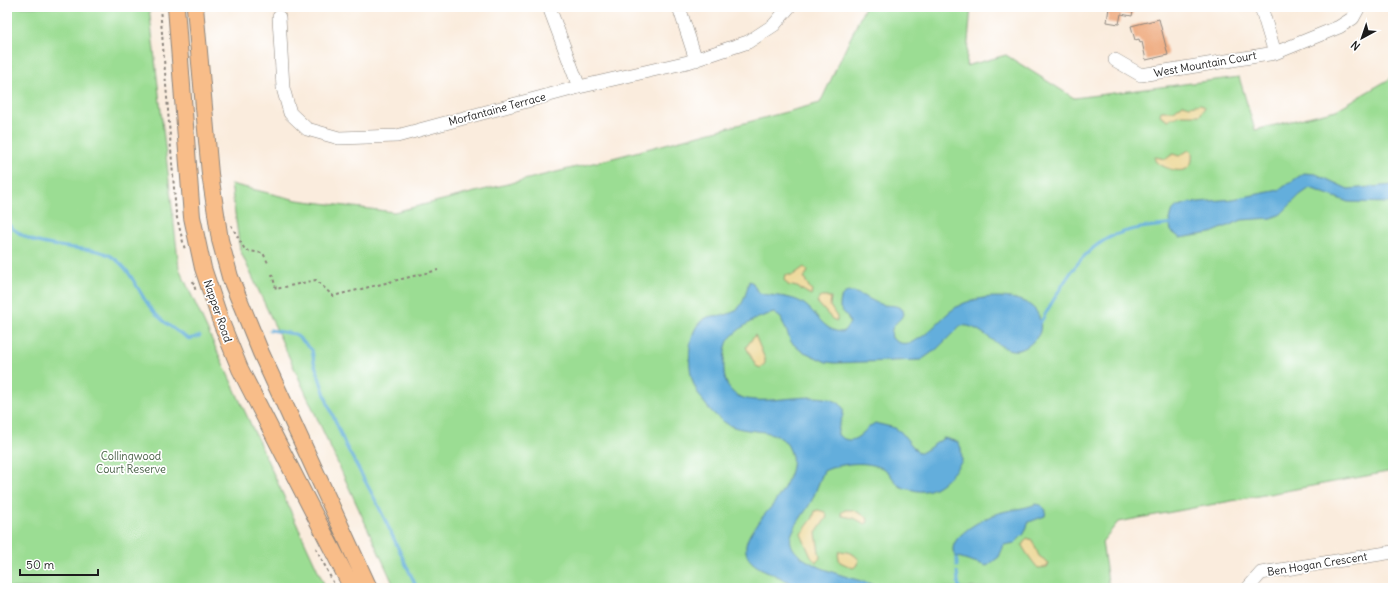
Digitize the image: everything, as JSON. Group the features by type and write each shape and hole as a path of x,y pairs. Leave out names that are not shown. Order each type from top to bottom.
{"main road":[{"name":"Napper Road","path":"176,7 192,217 203,268 231,350 352,588"},
{"name":"Napper Road","path":"195,7 210,174 220,240 230,277 258,346 369,588"}],"street":[{"path":"549,7 579,87"},
{"path":"679,7 696,60"},
{"name":"Morfantaine Terrace","path":"279,17 283,88 290,113 307,129 339,138 396,136 579,87 696,60 748,42 774,26 789,7"},
{"path":"1262,7 1275,53"},
{"name":"West Mountain Court","path":"1115,60 1141,75 1275,53 1339,27 1353,18 1359,7"},
{"name":"Ben Hogan Crescent","path":"1248,588 1261,573 1393,552"}],"path":[{"path":"226,223 231,225 244,248 248,251 259,251 264,253 268,263"},
{"path":"272,274 276,289 316,280 333,296 438,270"}],"green space":[{"name":"Collingwood Court Reserve","path":"7,7 149,7 179,268 326,588 7,588"},
{"path":"865,7 971,7 966,66 1006,55 1074,98 1239,77 1255,130 1336,110 1393,77 1393,471 1118,522 1102,542 1109,588 395,588 240,250 231,184 297,200 394,212 609,159 820,103"}],"sand":[{"path":"1183,104 1190,106 1201,104 1205,107 1200,115 1181,115 1168,120 1160,115 1161,111 1174,111"},
{"path":"1189,150 1192,153 1192,161 1189,167 1185,170 1173,170 1166,168 1155,161 1155,157 1166,159 1173,154 1179,156"},
{"path":"804,267 808,271 804,278 812,292 811,295 797,287 788,285 784,280 785,275 793,275"},
{"path":"820,297 831,297 830,306 837,317 837,321 832,319 817,302"},
{"path":"755,335 765,359 765,363 761,368 756,366 746,347"},
{"path":"818,510 825,512 827,517 816,533 820,558 816,562 811,557 801,534 813,518 815,511"},
{"path":"845,510 853,510 867,517 868,522 865,524 854,518 842,516 841,513"},
{"path":"1027,538 1032,540 1039,556 1049,563 1047,567 1038,568 1027,553 1022,545"},
{"path":"840,551 851,553 855,556 859,560 856,566 853,568 840,562 838,555"}],"water":[{"path":"1304,173 1316,174 1348,189 1393,185 1393,203 1348,202 1310,188 1300,195 1281,214 1272,218 1242,220 1211,233 1180,238 1171,231 1169,220 1171,212 1176,207 1188,203 1233,199 1279,190"},
{"path":"749,281 753,283 757,291 762,294 786,297 799,301 810,309 824,324 836,331 843,332 850,323 847,316 840,308 841,299 844,294 849,292 862,295 883,305 900,308 903,310 904,315 894,325 891,334 892,338 899,343 914,341 922,337 947,314 964,303 989,297 1011,298 1030,305 1036,311 1040,320 1041,327 1037,337 1026,347 1016,350 1007,348 997,344 979,331 970,327 960,326 937,349 921,360 826,362 800,350 791,342 781,318 774,313 746,325 728,341 724,362 726,382 735,394 748,399 764,400 820,397 835,401 843,408 838,435 844,439 849,440 858,437 875,423 895,428 901,432 918,453 923,452 944,438 958,442 961,448 962,461 947,479 935,488 928,490 921,491 901,487 886,470 870,464 846,464 824,471 811,502 791,536 792,546 798,554 809,562 838,574 874,585 878,588 806,588 795,585 764,570 753,563 747,556 746,548 748,539 758,522 772,506 783,489 791,469 792,457 788,446 782,439 775,435 729,425 713,413 700,397 694,385 689,359 692,339 699,323 708,317 724,315 735,311 742,303"},
{"path":"1036,504 1041,505 1046,510 1045,516 1029,522 1024,534 1015,543 1004,545 999,557 987,566 955,556 953,549 955,542 968,529 999,513"}],"building":[{"path":"1109,7 1134,7 1132,16 1121,14 1119,24 1107,22"},
{"path":"1159,19 1168,55 1146,60 1142,42 1140,43 1139,39 1135,40 1131,26"}],"waterway":[{"path":"7,223 15,231 42,243 97,251 112,257 125,268 149,306 162,320 189,339 200,336"},
{"path":"1038,324 1042,320 1072,271 1081,260 1102,241 1122,232 1172,224"},
{"path":"270,330 295,334 312,350 314,362 328,404 346,446 377,503 417,588"},
{"path":"957,558 957,566"},
{"path":"957,572 959,588"}]}
